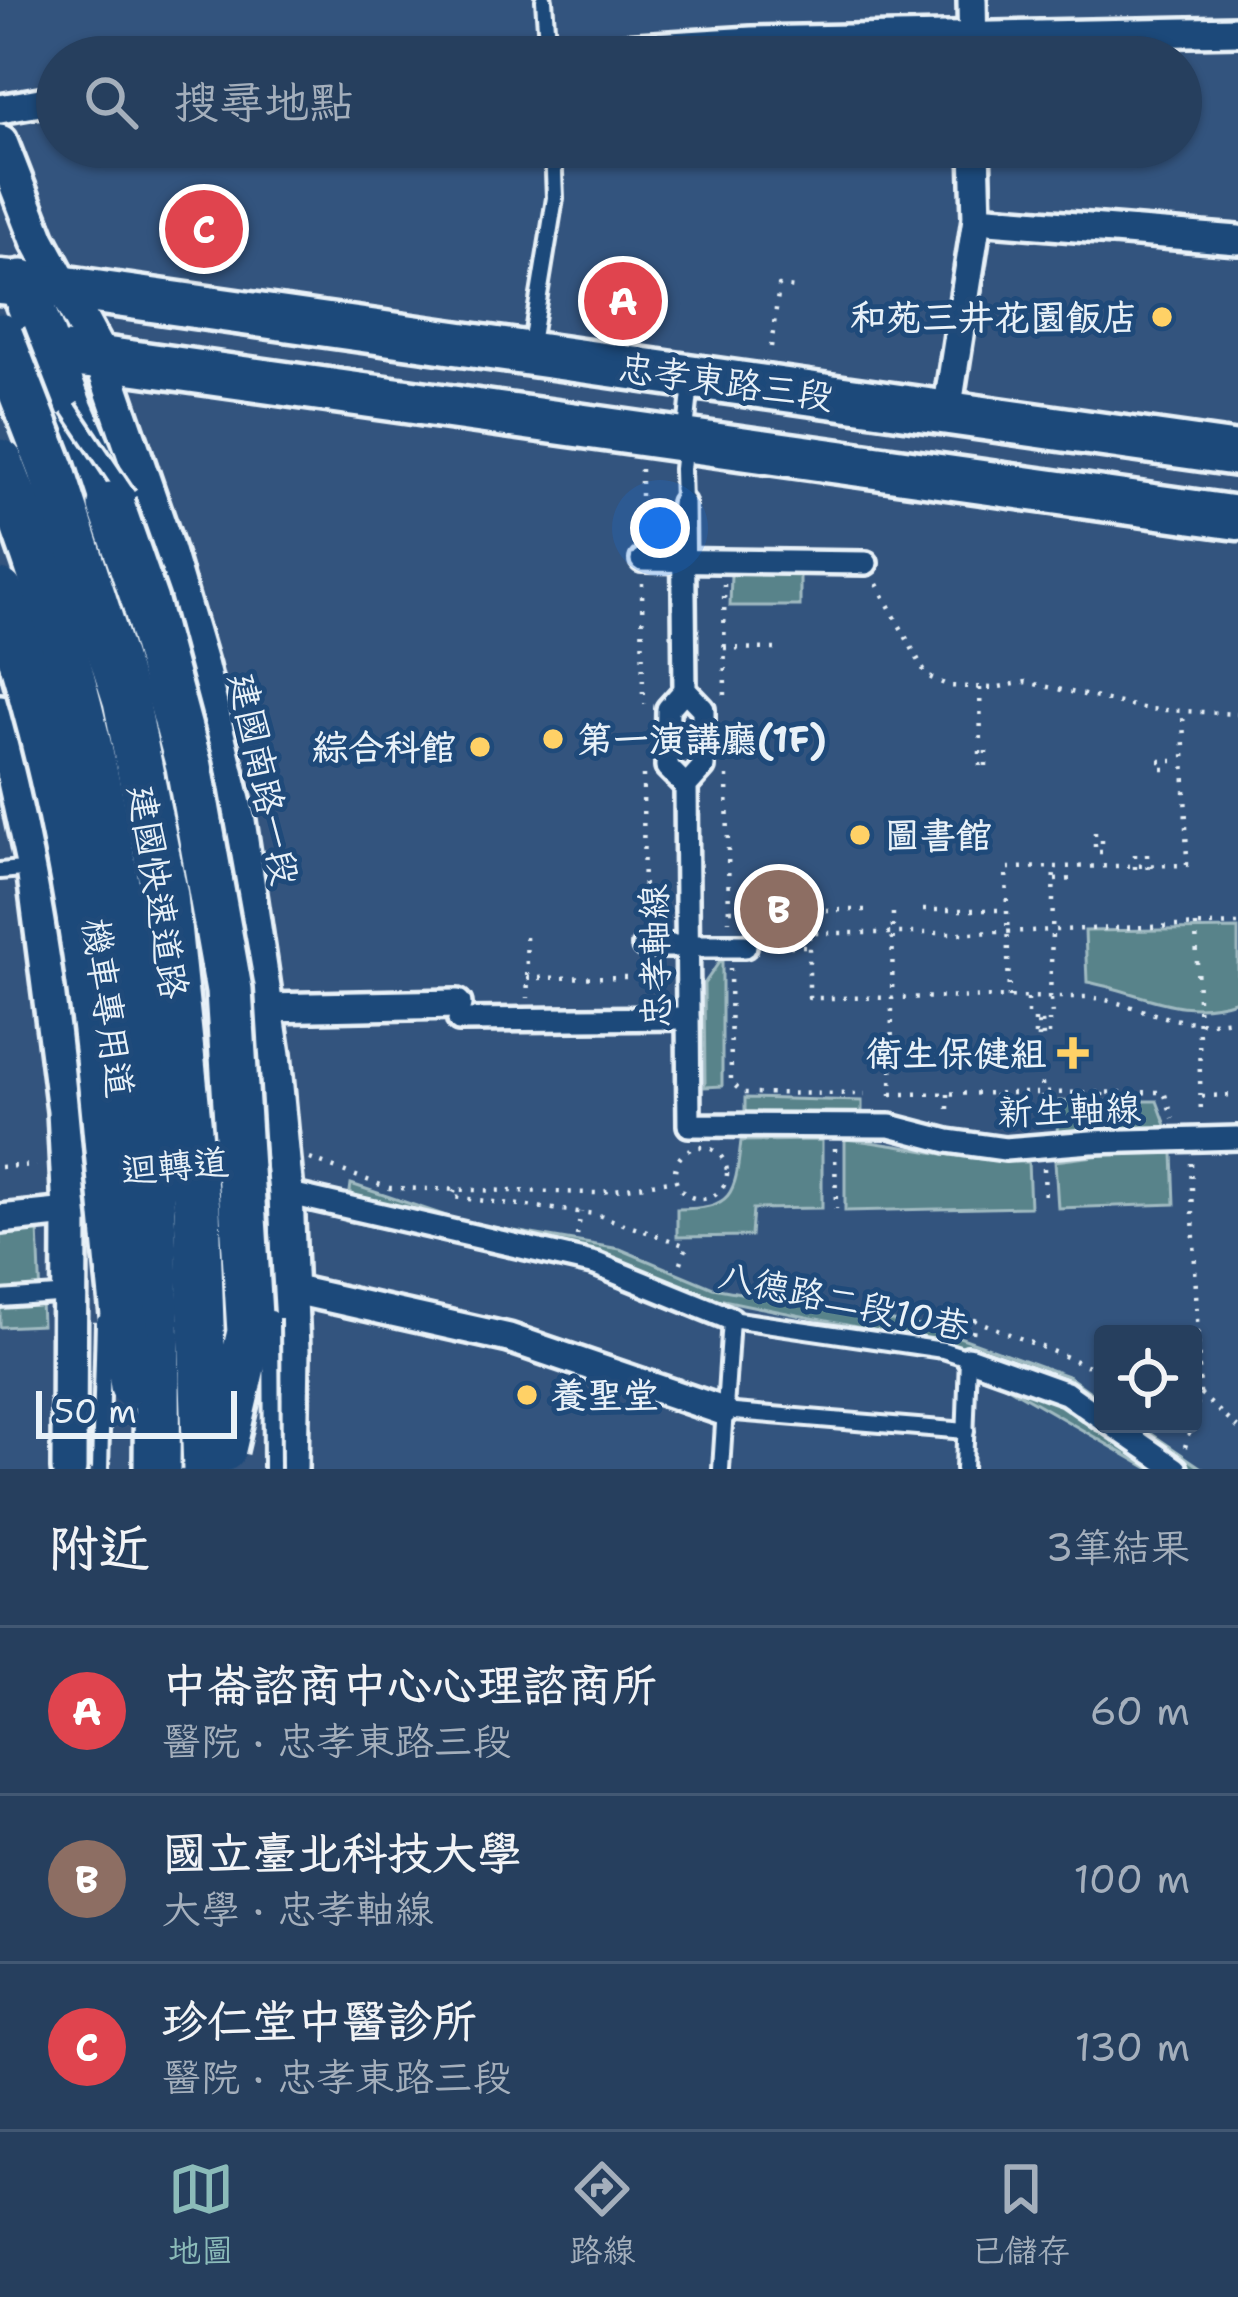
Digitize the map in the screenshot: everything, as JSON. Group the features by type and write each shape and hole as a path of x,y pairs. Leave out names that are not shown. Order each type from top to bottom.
{"highway":[{"path":"30,284 47,353 69,408 121,503 189,766 229,990 250,1332 218,1469"},
{"name":"建國快速道路","path":"0,336 51,468 126,700 165,896 197,1208 206,1469"},
{"name":"建國快速道路","path":"0,462 49,596 82,715 127,953 153,1209 157,1469"},
{"path":"0,592 74,877 99,1058 116,1269 145,1469"}],"main road":[{"name":"忠孝東路三段","path":"30,284 1238,454"},
{"name":"忠孝東路三段","path":"0,349 101,358 1238,518"}],"street":[{"path":"972,0 973,36"},
{"path":"1150,36 1238,31"},
{"path":"0,109 36,103"},
{"name":"建國南路一段","path":"0,142 38,240 30,284 101,358 164,541 238,820 258,1015 286,1192 280,1290 290,1469"},
{"path":"947,412 976,219 975,168"},
{"path":"976,219 1238,240"},
{"name":"忠孝軸線","path":"683,503 685,691 703,710 703,767 686,786 689,1125"},
{"path":"642,560 866,563"},
{"name":"忠孝軸線","path":"685,691 668,709 667,767 686,786"},
{"path":"0,712 17,870 55,1009 70,1211 69,1469"},
{"path":"644,946 738,946"},
{"path":"258,1015 458,1012 688,1018"},
{"name":"新生軸線","path":"689,1125 890,1126 997,1148 1238,1138"},
{"name":"迴轉道","path":"0,1219 286,1192"},
{"name":"八德路二段10巷","path":"286,1192 596,1264 731,1319"},
{"path":"280,1290 509,1338 722,1411"},
{"name":"八德路二段10巷","path":"968,1358 1066,1394 1094,1413"},
{"path":"1124,1433 1176,1469"}],"lane":[{"path":"544,0 547,36"},
{"path":"529,355 555,198 554,168"},
{"path":"683,503 692,378"},
{"path":"144,547 208,777"},
{"name":"機車專用道","path":"0,634 60,880 88,1054 106,1275 100,1469"},
{"path":"225,845 258,1015"},
{"path":"272,1469 280,1290"},
{"path":"0,1299 71,1294"},
{"path":"722,1469 731,1319"},
{"name":"八德路二段10巷","path":"731,1319 943,1350 968,1358"},
{"path":"964,1469 968,1358"},
{"path":"722,1411 966,1431"}],"path":[{"path":"771,347 779,286 795,288"},
{"path":"866,563 927,676 949,686 980,688 1025,682 1147,709 1238,714"},
{"path":"724,648 778,650"},
{"path":"980,688 985,770"},
{"path":"1009,998 1006,868 1186,865 1184,711"},
{"path":"1161,765 1173,764"},
{"path":"935,821 947,822"},
{"path":"919,838 931,838"},
{"path":"1097,866 1098,840"},
{"path":"1135,854 1135,878"},
{"path":"1147,854 1148,878"},
{"path":"1040,1019 1051,998 1054,867"},
{"path":"1055,880 1076,879"},
{"path":"729,910 869,910"},
{"path":"890,1126 893,910"},
{"path":"923,910 1007,910"},
{"path":"1238,924 809,933 808,946 809,998 1118,1001 1178,1023 1238,1019"},
{"path":"1196,925 1200,1096 1197,1325"},
{"path":"526,937 527,978 635,977 644,965 644,946"},
{"path":"808,946 738,946 730,1082 743,1093 865,1094"},
{"path":"1028,998 1040,1019 1041,1037"},
{"path":"1042,1083 1042,1093"},
{"path":"891,1094 1164,1092"},
{"path":"996,1093 997,1148"},
{"path":"1200,1096 1238,1095"},
{"path":"835,1124 836,1209"},
{"path":"1043,1147 1045,1204"},
{"path":"696,1148 713,1150 725,1162 724,1187 710,1198 685,1194 676,1180 677,1163 696,1148"},
{"path":"301,1156 389,1188 596,1193 676,1180"},
{"path":"0,1167 42,1165"},
{"path":"455,1190 452,1197 595,1214 687,1246 669,1294"},
{"path":"968,1358 976,1320 1094,1368"},
{"path":"1202,1399 1238,1428"}],"green space":[{"path":"731,574 800,575 800,606 730,606"},
{"path":"1238,929 1238,1000 1179,1006 1087,982 1085,931"},
{"path":"722,958 722,1086 705,1087 704,984"},
{"path":"745,1098 862,1101 862,1117 745,1115"},
{"path":"1059,1101 1095,1101 1096,1128 1057,1133"},
{"path":"1108,1101 1157,1101 1167,1128 1110,1128"},
{"path":"845,1139 1028,1162 1030,1207 845,1211"},
{"path":"822,1140 822,1208 753,1209 751,1236 677,1237 677,1209 711,1206 728,1194 737,1174 741,1141"},
{"path":"1173,1153 1175,1204 1058,1208 1055,1161"},
{"path":"351,1184 467,1223 620,1249 713,1288 937,1329 1068,1376 1094,1395 1094,1433 1150,1433 1203,1469 1150,1469 1001,1383 1005,1366 940,1344 723,1300 713,1316 588,1268 346,1221"},
{"path":"38,1228 42,1325 0,1327 0,1231"}],"place":[{"name":"珍仁堂中醫診所","path":"204,229"},
{"name":"中崙諮商中心心理諮商所","path":"623,301"},
{"name":"和苑三井花園飯店","path":"1162,317"},
{"name":"第一演講廳(1F)","path":"553,739"},
{"name":"綜合科館","path":"480,747"},
{"name":"圖書館","path":"860,835"},
{"name":"國立臺北科技大學","path":"779,909"},
{"name":"衛生保健組","path":"1073,1053"},
{"name":"養聖堂","path":"527,1395"}]}
